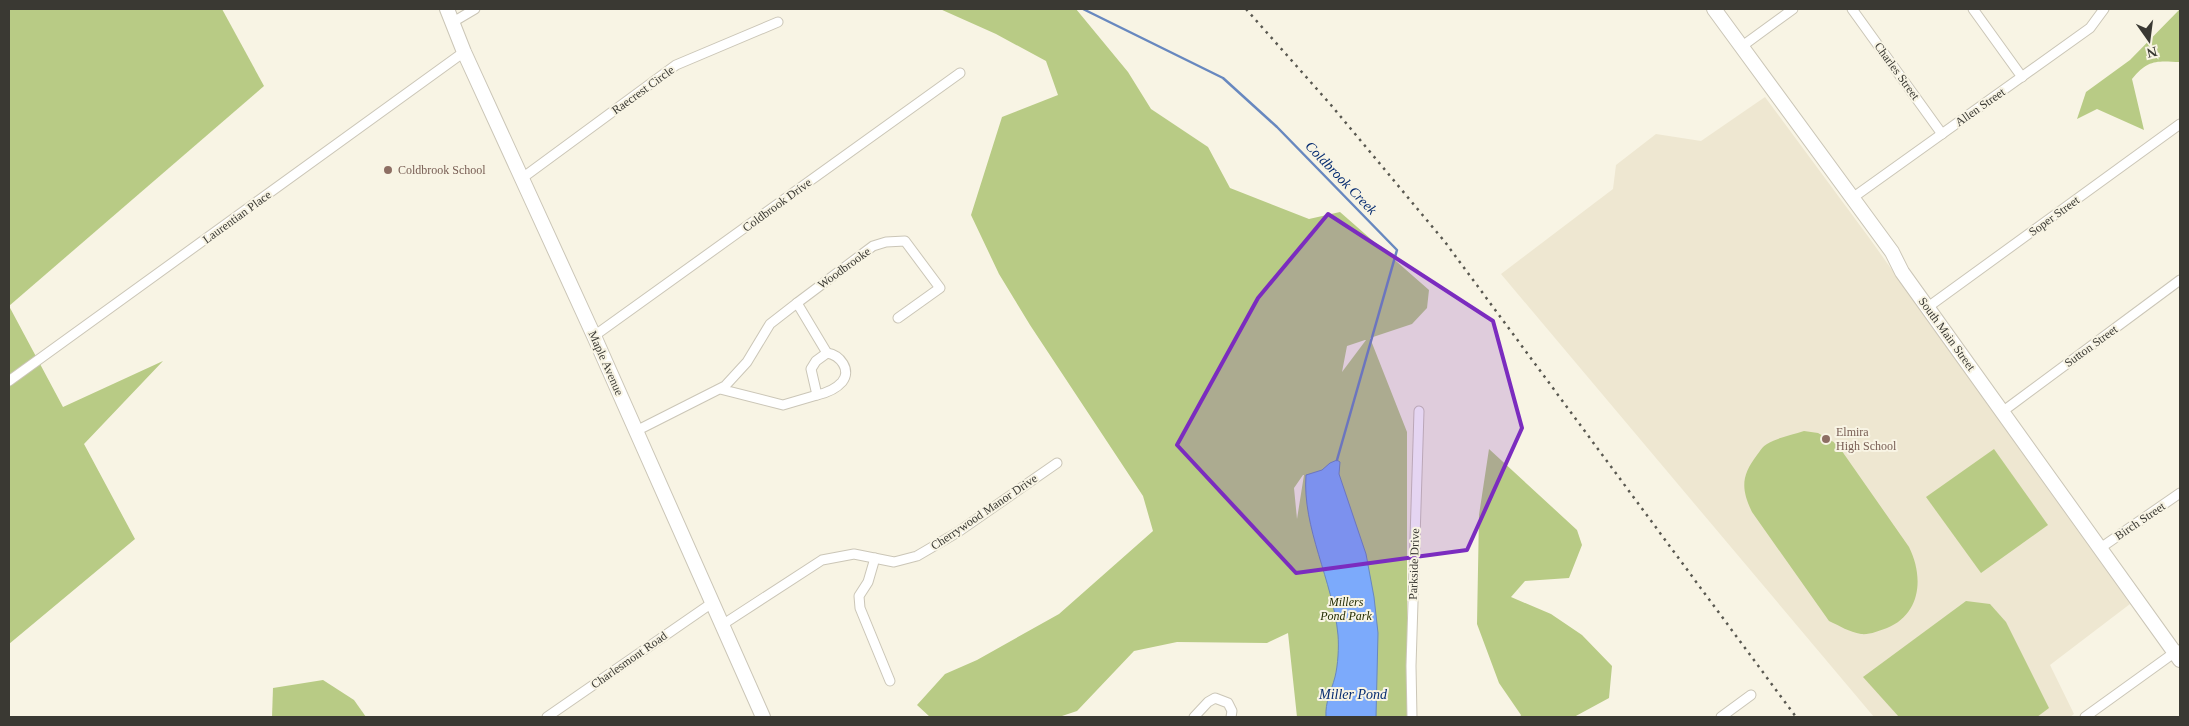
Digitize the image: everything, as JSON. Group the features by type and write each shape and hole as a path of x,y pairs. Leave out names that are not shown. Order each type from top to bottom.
{"street":[{"name":"Maple Avenue","path":"447,9 464,52 594,336 763,717"},
{"path":"453,22 475,9"},
{"name":"South Main Street","path":"1714,9 1892,252 1902,272 2099,549 2178,654"},
{"path":"1741,46 1792,9"},
{"name":"Charles Street","path":"1852,9 1942,134"},
{"path":"1973,9 2022,77"},
{"name":"Allen Street","path":"1852,199 2090,28 2104,9"},
{"name":"Raecrest Circle","path":"521,179 676,65 778,22"},
{"name":"Laurentian Place","path":"9,381 464,52"},
{"name":"Coldbrook Drive","path":"594,336 960,74"},
{"name":"Soper Street","path":"1928,307 2180,124"},
{"name":"Woodbrooke","path":"636,431 725,386 747,362 770,324 873,246 886,242 905,241 940,288 898,318"},
{"name":"Sutton Street","path":"2002,412 2180,280"},
{"path":"797,303 827,353"},
{"path":"720,389 783,405 817,394 835,388 843,381 846,374 845,366 833,354 827,353 816,361 811,369 817,394"},
{"name":"Parkside Drive","path":"1412,717 1413,591 1419,410"},
{"name":"Cherrywood Manor Drive","path":"722,625 822,560 854,554 894,562 917,556 958,532 1057,463"},
{"name":"Birch Street","path":"2099,549 2180,493"},
{"path":"875,558 868,582 859,596 860,608 890,681"},
{"name":"Charlesmont Road","path":"547,717 712,603"},
{"path":"2085,717 2178,654"},
{"path":"1721,717 1751,695"},
{"path":"1194,717 1208,702 1215,698 1228,703 1232,711 1231,717"}],"highlighted area":[{"path":"1328,214 1493,321 1522,428 1467,550 1296,573 1177,445 1258,298"}],"shaded area":[{"name":"Elmira High School","path":"1765,97 1870,239 2130,604 2050,665 2074,714 2070,717 1874,717 1501,274 1613,189 1616,165 1656,134 1701,141"}],"green space":[{"path":"9,9 222,9 264,86 9,306"},
{"name":"Millers Pond Park","path":"940,9 1076,9 1128,72 1151,109 1208,147 1230,188 1309,219 1340,212 1429,290 1427,308 1412,324 1370,338 1407,432 1407,717 1297,717 1288,633 1267,643 1177,642 1134,651 1077,711 1059,717 930,717 917,705 945,674 977,660 1059,614 1153,531 1143,496 1030,325 999,274 971,215 1002,117 1058,95 1046,61 996,34","holes":["1366,340 1342,372 1347,346","1304,475 1297,519 1294,488"]},
{"path":"2180,9 2180,62 2165,61 2153,63 2143,68 2132,79 2144,130 2097,109 2077,119 2086,92 2130,60"},
{"path":"9,306 63,407 163,361 84,444 135,539 9,644"},
{"path":"1804,431 1818,433 1837,444 1909,547 1917,570 1916,594 1907,614 1887,628 1861,634 1829,621 1748,504 1744,483 1745,476 1760,450 1781,438"},
{"path":"1489,449 1577,530 1582,545 1569,578 1525,581 1511,597 1551,614 1582,635 1612,666 1609,698 1574,717 1520,717 1521,715 1499,683 1477,624 1479,515"},
{"path":"1994,449 2048,525 1981,573 1926,497"},
{"path":"1966,601 1990,604 2006,622 2049,708 2037,717 1899,717 1863,677"},
{"path":"323,680 354,700 366,717 272,717 273,688"}],"water":[{"name":"Miller Pond","path":"1337,460 1340,462 1339,474 1366,554 1374,597 1378,633 1376,717 1326,717 1327,702 1337,667 1338,635 1335,615 1309,515 1306,475 1322,470"}],"waterway":[{"name":"Coldbrook Creek","path":"1083,9 1223,78 1277,127 1397,250 1337,460"}],"railway":[{"path":"1246,9 1331,105 1445,242 1796,717"}],"place":[{"name":"Coldbrook School","path":"388,170"},
{"name":"Elmira High School","path":"1826,439"}]}
